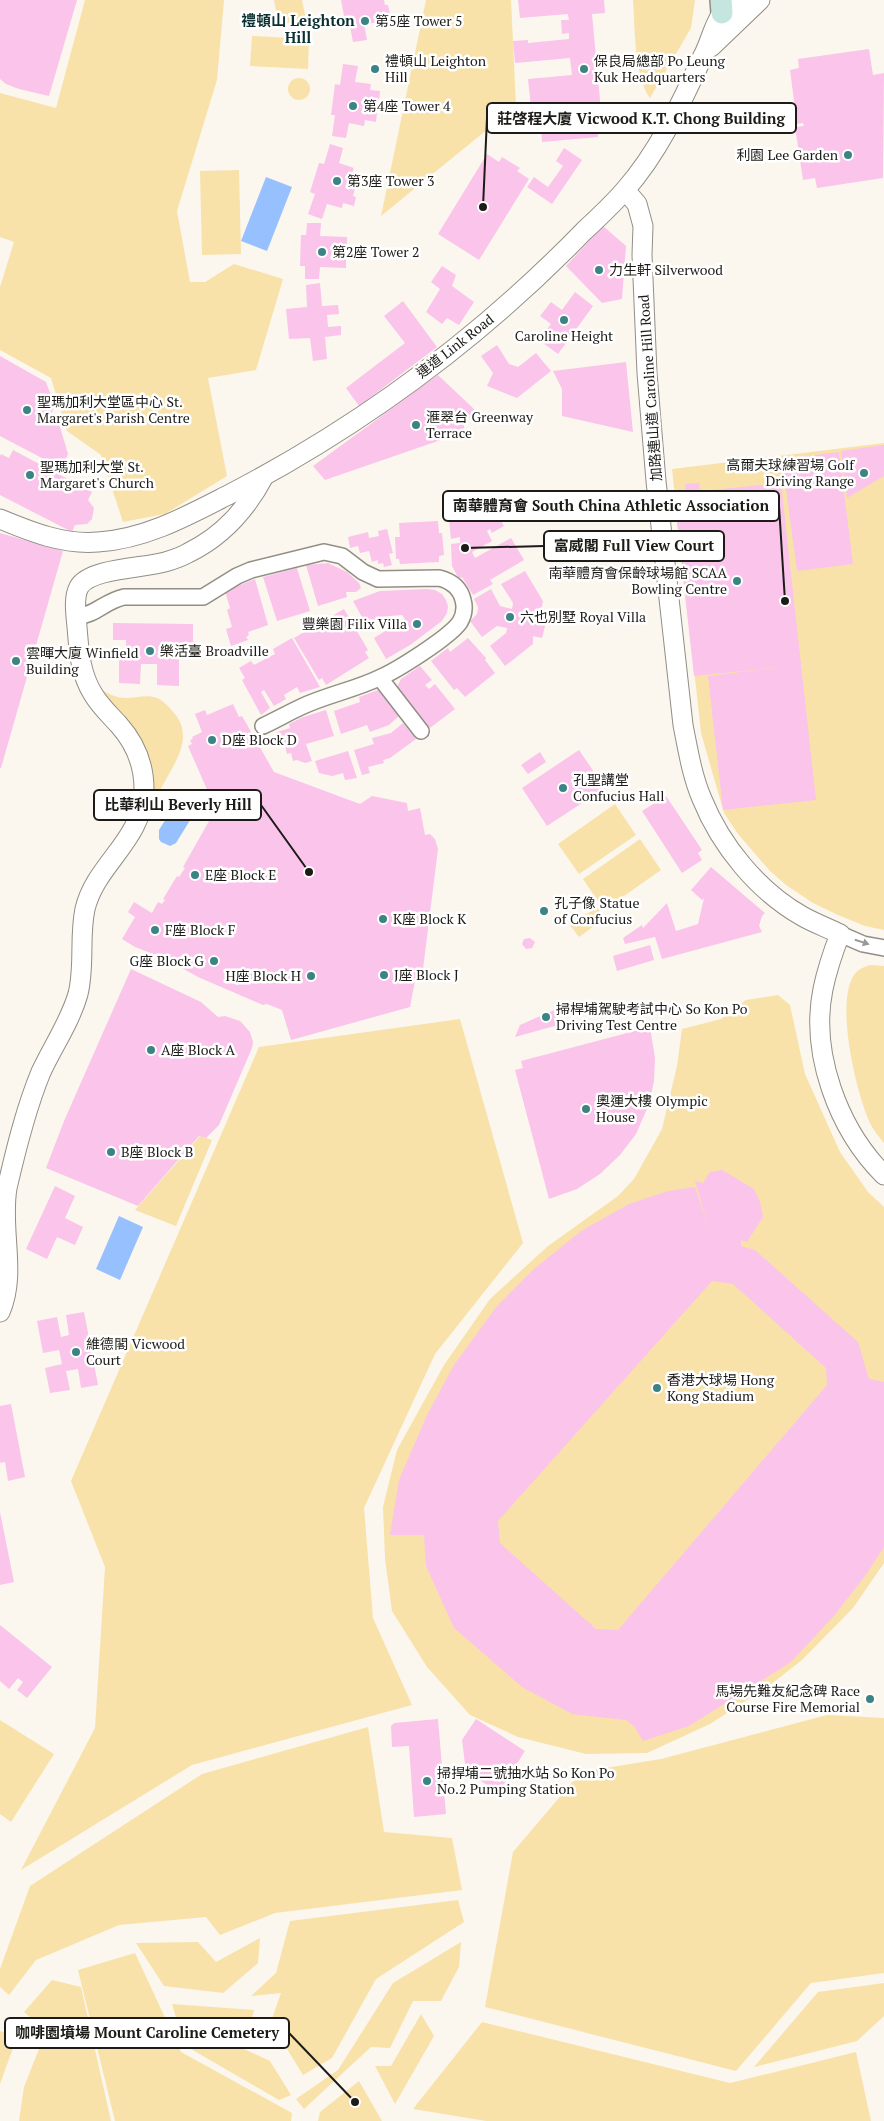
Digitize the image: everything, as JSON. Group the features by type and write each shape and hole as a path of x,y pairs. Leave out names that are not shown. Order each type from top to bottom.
{"street":[{"path":"625,190 649,159 660,141 704,56 722,7 733,7 739,0"},
{"path":"704,56 760,0"},
{"name":"連道 Link Road","path":"0,519 26,530 63,541 98,542 147,533 209,505 264,476 350,425 448,353 532,283 625,190"},
{"name":"加路連山道 Caroline Hill Road","path":"625,190 637,204 643,226 642,255 647,372 656,481 683,725 702,799 735,856 758,882 780,902 803,917 840,934 863,944 884,948"},
{"path":"0,1312 8,1284 4,1235 6,1189 29,1106 40,1076 70,1016 77,997 81,976 84,921 91,892 102,872 124,846 135,827 142,806 144,787 142,769 132,743 98,701 88,685 80,661 76,617 79,587 87,579 100,574 166,562 206,543 224,530 240,514 254,496 264,476"},
{"path":"76,617 88,616 113,599 124,596 204,597 236,576 251,570 324,552 342,556 363,572 378,579 429,577 449,580 456,586 462,595 464,604 463,614 459,623 418,656 380,678 301,707 264,726"},
{"path":"380,678 421,731"},
{"path":"840,934 822,991 820,1022 826,1069 834,1096 846,1123 870,1160 884,1175"}],"shaded area":[{"path":"85,0 224,0 217,80 177,211 190,282 205,282 234,264 283,279 256,370 208,378 227,476 165,514 123,522 101,455 67,431 51,378 0,350 0,287 14,242 0,237 0,93 56,108"},
{"path":"274,0 302,0 306,19 279,25"},
{"path":"426,0 511,0 516,106 381,216"},
{"path":"633,0 695,0 691,28 650,98 645,89 638,65"},
{"path":"252,36 309,39 308,69 250,66"},
{"path":"299,78 309,85 310,89 303,99 299,100 289,93 288,89 295,79"},
{"path":"239,170 241,254 202,255 200,171"},
{"path":"884,443 884,930 865,926 838,915 813,903 786,885 769,870 738,834 724,813 701,733 672,469"},
{"path":"104,691 120,697 146,696 162,700 180,723 183,733 179,754 158,794 154,788 153,771 149,758 139,741 104,702"},
{"path":"615,804 636,835 579,874 558,844"},
{"path":"640,839 661,870 604,910 583,879"},
{"path":"597,907 605,918 579,937 570,925"},
{"path":"870,965 884,966 884,1143 870,1124 858,1089 849,1047 847,1026 846,1005 849,988 854,975"},
{"name":"香港大球場 Hong Kong Stadium","path":"778,995 790,1005 805,1074 840,1152 868,1192 884,1207 884,1563 853,1608 802,1660 770,1685 710,1724 647,1753 586,1754 518,1737 470,1715 427,1667 392,1611 385,1559 383,1507 397,1450 444,1365 490,1299 548,1246 618,1196 634,1179 662,1129 677,1066 682,1029 721,1019 746,1000"},
{"path":"460,1019 523,1243 435,1354 364,1508 373,1618 412,1705 192,1765 21,1870 95,1728 105,1567 71,1481 259,1047"},
{"path":"200,1136 212,1140 176,1226 135,1210"},
{"path":"827,1715 884,1718 884,1973 811,1983 736,2071 485,2007 513,1852 581,1772 661,1759"},
{"path":"0,1720 54,1754 11,1822 0,1814"},
{"path":"368,1727 384,1832 452,1838 462,1890 275,1913 220,1935 206,1917 119,1925 36,1960 9,1995 0,1987 0,1969 30,1886 202,1774"},
{"path":"458,1900 464,1922 376,1979 332,2058 303,2075 279,2036 267,2033 281,1993 251,1996 276,1973 290,1921"},
{"path":"260,1938 258,1963 223,1993 164,1986 136,1943 198,1942 216,1962"},
{"path":"461,1942 459,1967 441,2001 413,2001 390,2048 371,2047 304,2109 296,2099 338,2070 393,1983"},
{"path":"135,1953 181,2052 292,2113 291,2121 115,2121 78,1970"},
{"path":"52,1980 81,1987 111,2121 19,2121 24,2087 46,2031 24,2012"},
{"path":"884,1983 884,2016 857,2041 754,2067 818,1992"},
{"path":"172,2004 254,2010 244,2049 270,2061 291,2095 279,2100 184,2045"},
{"path":"421,2014 434,2036 395,2104 375,2066 391,2066"},
{"path":"482,2022 730,2083 856,2052 871,2121 486,2121 413,2109"},
{"path":"0,2031 17,2037 0,2084"},
{"path":"359,2081 382,2121 318,2121 320,2112"}],"water":[{"path":"266,177 292,187 267,251 241,241"},
{"path":"184,790 204,804 204,813 199,817 192,817 176,843 170,846 161,842 159,830"},
{"path":"119,1216 143,1227 120,1280 96,1269"}],"building":[{"path":"0,0 77,0 49,96 19,89 6,84 0,79"},
{"name":"第5座 Tower 5","path":"341,0 384,0 385,5 388,5 390,14 379,16 380,22 364,24 367,40 353,42 349,21 345,21"},
{"name":"保良局總部 Po Leung Kuk Headquarters","path":"518,0 604,0 605,13 592,14 601,111 596,111 598,137 542,142 541,128 579,125 578,115 563,117 561,104 531,107 528,79 572,75 570,58 515,63 513,41 528,40 528,43 569,39 569,33 562,34 561,20 569,20 568,14 520,18"},
{"path":"869,49 873,75 884,73 883,178 817,188 815,178 803,180 795,127 804,126 803,123 797,124 790,70 799,68 798,59"},
{"path":"656,58 660,58 664,64 660,70 656,70 652,66 652,62"},
{"name":"第4座 Tower 4","path":"343,64 358,66 355,82 371,84 370,90 380,91 379,101 375,100 376,122 365,120 364,126 349,123 346,138 332,136 335,115 331,115 335,84 340,85"},
{"name":"第3座 Tower 3","path":"330,144 343,148 339,163 354,168 352,173 362,177 360,186 356,185 353,196 356,197 354,206 343,203 342,208 327,204 322,219 308,214 315,194 310,192 319,163 324,164"},
{"path":"564,148 582,160 552,204 527,187 534,177 548,187 563,166 556,161"},
{"path":"487,154 499,162 502,157 520,168 517,171 529,179 479,260 438,234"},
{"name":"第2座 Tower 2","path":"307,223 321,223 320,236 347,237 347,247 343,246 343,258 346,258 346,268 320,267 319,279 305,279 305,266 300,266 301,235 306,235"},
{"path":"603,226 626,246 622,299 602,303 566,266"},
{"path":"442,266 456,275 452,286 474,302 459,325 447,318 442,324 426,312 440,289 431,282"},
{"path":"320,283 322,306 338,305 339,314 327,315 328,327 341,326 341,335 325,337 327,359 313,361 310,338 289,339 286,309 307,307 306,285"},
{"name":"Caroline Height","path":"575,292 593,306 558,354 539,340 551,324 540,316 551,302 562,310"},
{"path":"403,301 437,347 359,406 346,388 405,343 384,316"},
{"path":"497,345 509,364 518,367 536,353 551,371 517,398 487,386 493,373 481,356"},
{"name":"聖瑪加利大堂區中心 St. Margaret's Parish Centre","path":"0,356 46,382 55,406 51,414 58,420 68,454 63,465 57,466 0,436"},
{"path":"626,362 633,432 562,416 562,389 553,371"},
{"name":"滙翠台 Greenway Terrace","path":"438,375 474,409 475,414 473,418 464,418 464,432 325,480 313,466"},
{"name":"高爾夫球練習場 Golf Driving Range","path":"884,445 884,476 847,498 841,451"},
{"name":"聖瑪加利大堂 St. Margaret's Church","path":"13,450 92,492 88,500 94,508 92,519 87,524 75,525 72,532 0,495 0,456 1,454 9,458"},
{"path":"839,452 853,564 797,571 782,459"},
{"name":"南華體育會保齡球場館 SCAA Bowling Centre","path":"699,483 700,491 781,483 816,800 723,810 708,676 783,667 694,676 674,496 686,495 685,484"},
{"path":"488,499 504,526 492,533 490,529 487,531 492,541 472,552 475,558 511,538 524,560 490,580 493,584 473,595 462,577 459,579 452,566 451,544 460,543 460,537 451,539 448,511 464,509 477,500 479,503"},
{"path":"438,521 439,533 442,533 444,555 439,556 439,562 400,564 399,559 396,559 395,537 400,537 399,523"},
{"path":"387,529 393,553 389,554 392,565 384,567 383,563 378,564 378,560 372,562 369,551 360,553 358,546 350,548 348,537 368,532 369,538 379,536 378,531"},
{"name":"雲暉大廈 Winfield Building","path":"0,533 63,551 1,768 0,768"},
{"path":"328,563 347,572 359,583 361,588 356,592 346,592 347,597 318,606 306,565"},
{"path":"297,568 310,611 277,621 263,577"},
{"name":"六也別墅 Royal Villa","path":"525,571 543,601 541,612 548,614 542,638 533,636 533,644 505,666 490,646 506,633 507,628 497,626 482,637 470,621 477,614 478,607 474,599 491,589 500,606 512,609 513,603 501,584"},
{"path":"255,579 268,625 248,632 249,635 246,637 248,640 231,646 226,629 232,627 227,610 230,608 225,591"},
{"name":"豐樂園 Filix Villa","path":"435,590 442,594 448,606 447,613 442,621 410,645 386,659 374,638 405,619 402,615 389,616 368,628 353,601 380,591"},
{"path":"344,609 368,650 365,652 369,658 326,685 322,678 319,680 294,638"},
{"name":"樂活臺 Broadville","path":"113,623 193,624 193,646 174,646 173,655 179,655 179,686 157,685 157,664 141,664 140,684 119,683 119,660 126,660 126,640 113,640"},
{"path":"292,638 320,687 300,693 297,687 284,695 286,699 274,706 264,690 261,692 270,708 261,715 242,680 245,678 239,668 251,661 254,665 275,654 273,649"},
{"path":"468,638 486,658 485,660 495,673 465,697 457,688 454,690 431,661 448,648 450,652"},
{"path":"420,666 432,680 425,685 429,689 435,684 455,709 430,728 397,687 401,679"},
{"path":"378,690 399,716 389,725 370,732 367,725 341,734 334,711 360,702 359,697"},
{"path":"233,704 239,717 242,716 274,772 360,804 372,796 407,803 408,811 420,808 425,835 430,834 435,839 438,849 423,969 420,970 419,982 415,981 410,1007 291,1040 282,1010 267,1004 263,1005 198,977 166,959 135,947 122,939 135,917 128,912 134,902 152,913 158,902 162,904 177,876 179,877 185,868 183,867 213,814 212,801 188,746 192,744 190,740 193,739 192,737 202,732 195,714 205,710 207,715"},
{"path":"326,710 334,736 306,744 312,761 305,763 297,760 293,761 291,753 287,754 285,746 282,747 277,732 290,728 289,724 303,717"},
{"path":"403,723 416,739 390,758 383,760 384,763 368,767 370,773 362,775 354,750 374,744 372,738 391,733"},
{"name":"孔聖講堂 Confucius Hall","path":"579,750 605,788 547,826 522,788"},
{"path":"348,751 357,778 345,780 343,773 332,776 319,773 315,761"},
{"path":"540,752 546,762 528,774 521,765"},
{"path":"666,796 702,850 698,853 702,860 682,873 642,811"},
{"path":"711,867 765,913 759,926 762,932 662,959 655,937 625,944 623,938 642,925 643,928 667,903 676,931 698,924 704,898 702,900 691,890"},
{"path":"530,938 535,942 532,948 526,949 522,944 524,939"},
{"path":"650,945 654,960 617,971 613,956"},
{"path":"131,969 201,1002 218,1017 225,1016 240,1021 250,1032 253,1042 219,1125 206,1138 199,1136 138,1206 46,1168 64,1121"},
{"name":"掃桿埔駕駛考試中心 So Kon Po Driving Test Centre","path":"554,1010 558,1025 515,1037 520,1025"},
{"name":"奧運大樓 Olympic House","path":"650,1027 655,1058 654,1081 649,1104 636,1134 620,1155 600,1174 577,1189 549,1199 515,1070 523,1068 521,1061"},
{"path":"722,1170 754,1189 760,1202 763,1217 747,1242 741,1240 741,1246 755,1250 858,1342 869,1379 884,1382 884,1547 865,1576 833,1617 791,1662 689,1726 643,1741 634,1726 626,1720 572,1714 522,1687 454,1628 426,1566 424,1535 390,1535 399,1480 427,1415 454,1365 497,1306 534,1269 581,1231 629,1204 668,1191 695,1187 708,1226 695,1181 703,1183 710,1172","holes":["712,1281 733,1284 826,1368 827,1385 618,1630 596,1629 500,1543 498,1521"]},
{"path":"55,1186 75,1196 65,1218 83,1227 75,1245 57,1237 47,1259 26,1249"},
{"name":"維德閣 Vicwood Court","path":"84,1312 98,1385 81,1388 78,1369 66,1371 70,1390 50,1393 45,1368 62,1364 59,1350 43,1353 37,1321 57,1317 61,1337 69,1335 66,1315"},
{"path":"11,1404 25,1477 8,1481 5,1462 0,1463 0,1406"},
{"path":"0,1512 14,1582 0,1585"},
{"path":"0,1625 52,1667 27,1698 17,1690 23,1682 18,1678 9,1689 0,1681"},
{"name":"掃捍埔二號抽水站 So Kon Po No.2 Pumping Station","path":"438,1719 446,1814 414,1817 409,1746 392,1747 391,1726 394,1723"},
{"path":"476,1719 525,1751 499,1792 466,1772 462,1740"}],"place":[{"name":"第5座 Tower 5","path":"365,21"},
{"name":"禮頓山 Leighton Hill","path":"375,69"},
{"name":"保良局總部 Po Leung Kuk Headquarters","path":"584,69"},
{"name":"第4座 Tower 4","path":"353,106"},
{"name":"利園 Lee Garden","path":"848,155"},
{"name":"第3座 Tower 3","path":"337,181"},
{"name":"莊啓程大廈 Vicwood K.T. Chong Building","path":"483,207"},
{"name":"第2座 Tower 2","path":"322,252"},
{"name":"力生軒 Silverwood","path":"599,270"},
{"name":"Caroline Height","path":"564,320"},
{"name":"聖瑪加利大堂區中心 St. Margaret's Parish Centre","path":"27,410"},
{"name":"滙翠台 Greenway Terrace","path":"416,425"},
{"name":"高爾夫球練習場 Golf Driving Range","path":"864,473"},
{"name":"聖瑪加利大堂 St. Margaret's Church","path":"30,475"},
{"name":"富威閣 Full View Court","path":"465,548"},
{"name":"南華體育會保齡球場館 SCAA Bowling Centre","path":"737,581"},
{"name":"南華體育會 South China Athletic Association","path":"785,601"},
{"name":"六也別墅 Royal Villa","path":"510,617"},
{"name":"豐樂園 Filix Villa","path":"417,624"},
{"name":"樂活臺 Broadville","path":"150,651"},
{"name":"雲暉大廈 Winfield Building","path":"16,661"},
{"name":"D座 Block D","path":"212,740"},
{"name":"孔聖講堂 Confucius Hall","path":"563,788"},
{"name":"比華利山 Beverly Hill","path":"309,872"},
{"name":"E座 Block E","path":"195,875"},
{"name":"孔子像 Statue of Confucius","path":"544,911"},
{"name":"K座 Block K","path":"383,919"},
{"name":"F座 Block F","path":"155,930"},
{"name":"G座 Block G","path":"214,961"},
{"name":"J座 Block J","path":"384,975"},
{"name":"H座 Block H","path":"311,976"},
{"name":"掃桿埔駕駛考試中心 So Kon Po Driving Test Centre","path":"546,1017"},
{"name":"A座 Block A","path":"151,1050"},
{"name":"奧運大樓 Olympic House","path":"586,1109"},
{"name":"B座 Block B","path":"111,1152"},
{"name":"維德閣 Vicwood Court","path":"76,1352"},
{"name":"香港大球場 Hong Kong Stadium","path":"657,1388"},
{"name":"馬場先難友紀念碑 Race Course Fire Memorial","path":"870,1699"},
{"name":"掃捍埔二號抽水站 So Kon Po No.2 Pumping Station","path":"427,1781"},
{"name":"咖啡園墳場 Mount Caroline Cemetery","path":"355,2102"}],"district":[{"name":"禮頓山 Leighton Hill","path":"298,30"}]}
